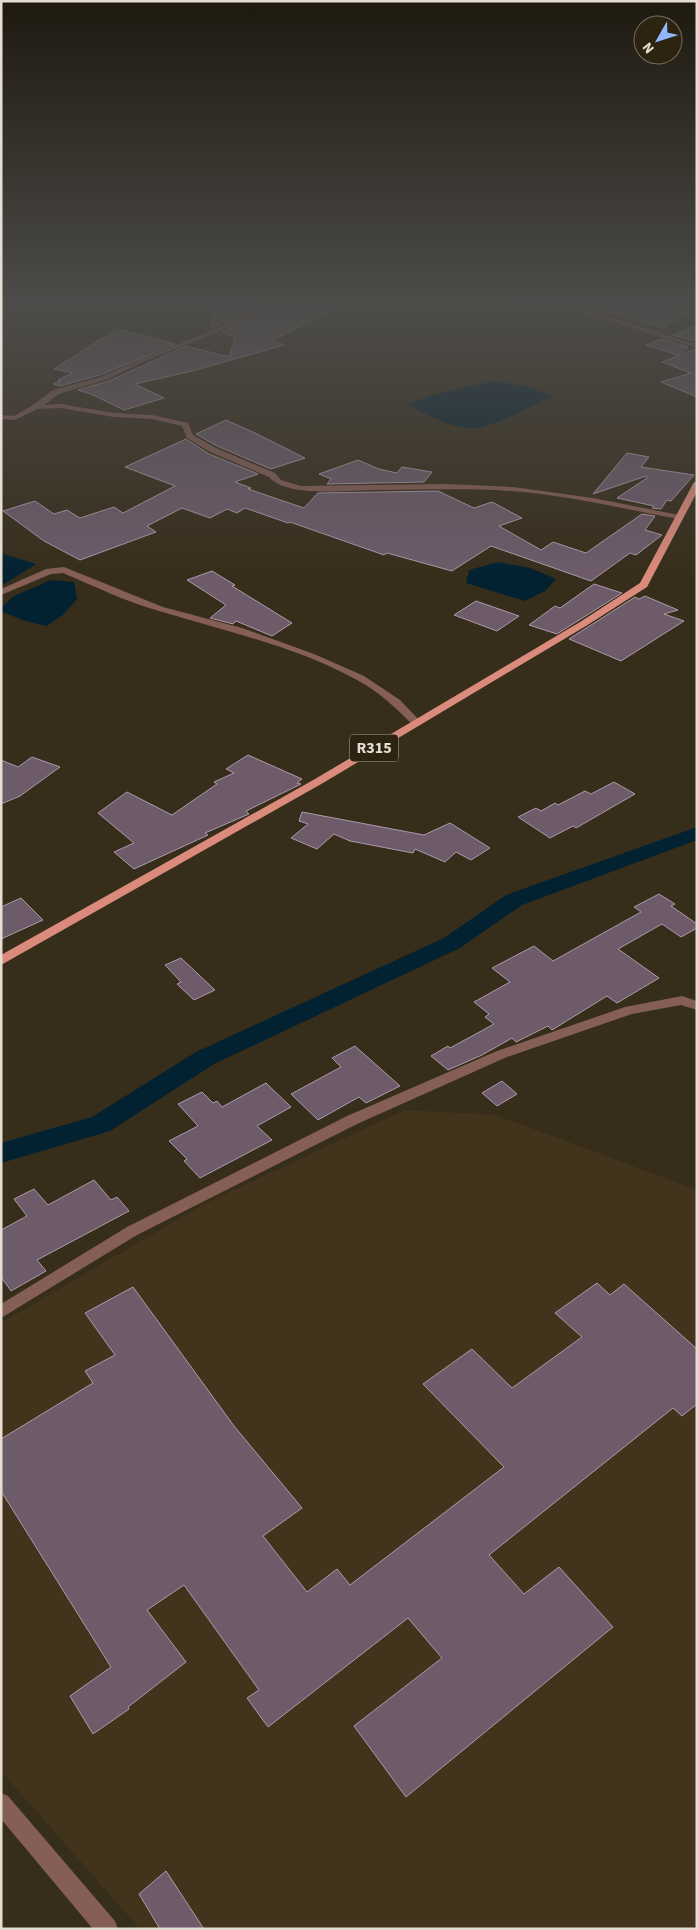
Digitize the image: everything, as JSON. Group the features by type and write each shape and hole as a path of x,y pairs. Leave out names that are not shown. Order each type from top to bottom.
{"main road":[{"name":"R315","path":"1,961 319,781 583,624 644,585 697,484"}],"street":[{"path":"1,417 15,418 36,407 52,395"},
{"path":"36,407 61,406 114,415 152,417 185,426 190,436 212,450 272,475 278,482 301,488 446,486 513,489 593,500 679,517"},
{"path":"1,592 49,571 64,570 160,609 239,630 320,660 361,678 396,702 417,723"},
{"path":"1,1312 132,1232 352,1120 502,1054 630,1010 682,1000 697,1006"},
{"path":"1,1803 107,1929"}],"shaded area":[{"path":"405,1110 496,1115 697,1190 697,1929 140,1929 1,1771 1,1323 206,1203"}],"water":[{"path":"433,395 552,396 526,410 477,428 460,427 450,424 423,413 408,404"},
{"path":"1,553 36,564 1,586"},
{"path":"498,562 530,568 556,579 545,591 525,601 466,583 469,570"},
{"path":"51,580 74,582 77,599 63,615 46,626 22,620 1,611 1,608 14,596"}],"building":[{"path":"93,395 158,395 164,398 124,410"},
{"path":"226,420 305,458 271,469 217,446 196,434"},
{"path":"186,439 209,454 258,474 235,482 251,488 248,489 304,508 318,493 438,491 474,508 492,502 522,518 499,526 541,550 553,542 586,553 642,514 655,516 645,530 662,535 636,555 630,553 591,581 491,546 452,571 387,553 384,555 245,508 237,513 227,509 210,518 182,508 147,526 156,532 80,560 44,541 3,511 35,501 54,514 67,510 80,518 114,507 123,513 175,486 125,467"},
{"path":"627,453 649,457 641,467 694,475 671,501 667,500 661,509 617,498 647,478 646,476 593,494"},
{"path":"358,460 379,469 397,473 402,467 432,472 424,482 327,484 331,479 319,474"},
{"path":"212,571 235,585 232,586 292,623 272,636 236,621 233,624 210,618 226,605 187,580"},
{"path":"594,584 622,593 557,634 529,625 555,606 560,608"},
{"path":"645,596 678,610 664,614 684,621 621,661 569,639 635,597 639,599"},
{"path":"476,601 519,616 497,631 454,615"},
{"path":"248,755 302,779 297,783 301,784 246,811 249,814 205,833 208,835 134,869 114,852 134,843 98,813 127,792 172,815 217,784 214,782 234,773 226,769"},
{"path":"32,757 60,767 20,796 1,804 1,760 18,767"},
{"path":"614,782 635,794 576,828 573,826 550,838 518,817 536,808 541,811 555,803 558,805 585,791 591,794"},
{"path":"302,812 424,835 450,823 490,848 471,860 456,852 445,862 415,849 413,853 350,841 334,834 317,849 291,838 308,824 299,821"},
{"path":"659,894 675,904 671,906 697,924 697,928 681,937 662,924 618,949 659,978 617,1003 607,996 552,1030 548,1026 516,1042 512,1038 482,1055 448,1070 431,1056 494,1024 485,1017 489,1014 474,1002 510,982 492,968 534,946 553,961 641,912 634,907"},
{"path":"21,898 43,920 1,939 1,907"},
{"path":"181,958 215,990 194,1000 177,984 181,982 165,965"},
{"path":"355,1046 400,1086 366,1103 359,1097 318,1120 291,1094 341,1067 332,1058"},
{"path":"502,1081 517,1094 497,1106 482,1093"},
{"path":"266,1083 291,1107 257,1126 272,1140 200,1178 184,1161 187,1159 169,1141 198,1126 178,1104 202,1092 213,1103 217,1101 222,1107"},
{"path":"94,1180 111,1200 117,1197 129,1211 37,1260 46,1271 11,1291 1,1277 1,1230 27,1216 14,1199 34,1189 48,1205"},
{"path":"597,1283 610,1295 624,1284 697,1349 697,1404 682,1416 673,1408 489,1555 524,1594 559,1567 613,1627 406,1797 354,1726 442,1658 408,1618 268,1727 247,1698 259,1690 184,1585 147,1610 186,1662 128,1707 129,1709 93,1734 70,1696 111,1667 1,1491 1,1439 93,1383 85,1371 115,1355 85,1313 133,1287 234,1426 302,1508 263,1536 307,1592 337,1569 350,1585 504,1467 423,1384 472,1349 512,1388 582,1337 555,1313"},
{"path":"166,1871 204,1929 160,1929 139,1894"}],"waterway":[{"path":"1,1153 101,1124 205,1058 452,943 514,900 697,833"}]}
